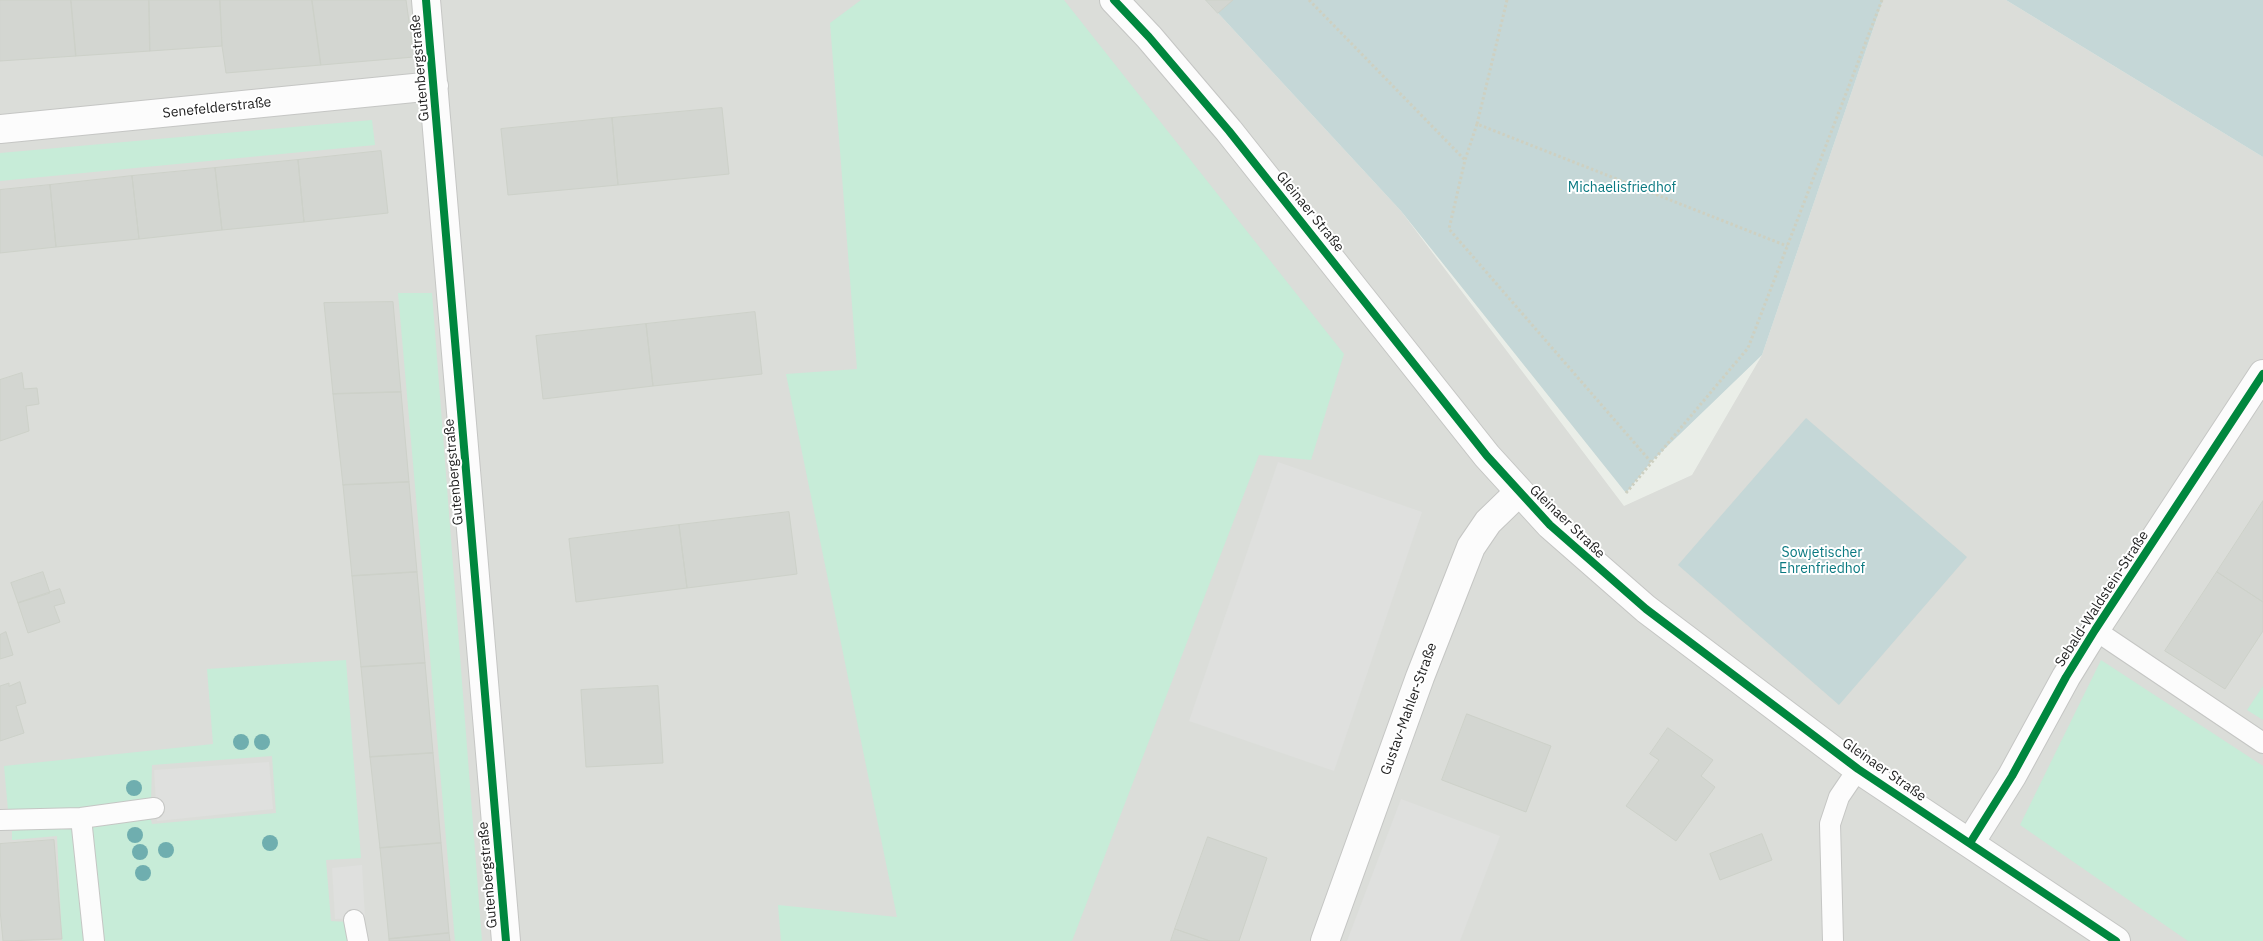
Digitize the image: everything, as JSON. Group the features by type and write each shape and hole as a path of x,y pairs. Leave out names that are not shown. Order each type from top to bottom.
{"street":[{"name":"Gutenbergstraße","path":"426,0 506,941"},
{"name":"Gleinaer Straße","path":"1114,0 1149,37 1229,131 1487,456 1519,492 1586,558 1646,609 1858,769 2116,941"},
{"name":"Senefelderstraße","path":"0,129 434,86"},
{"name":"Sebald-Waldstein-Straße","path":"1970,844 2012,776 2066,677 2095,630 2263,374"},
{"name":"Gustav-Mahler-Straße","path":"1325,941 1420,677 1471,547 1488,522 1519,492"}],"lane":[{"path":"2095,630 2263,742"},
{"path":"1833,941 1830,824 1839,797 1858,769"},
{"path":"0,820 81,818 154,808"},
{"path":"81,818 94,941"},
{"path":"354,920 358,941"}],"path":[{"path":"1310,0 1465,160"},
{"path":"1507,0 1449,229 1651,462"},
{"path":"1626,493 1748,348 1882,0"},
{"path":"1477,124 1787,246"}],"shaded area":[{"path":"0,0 1206,0 1401,211 1624,506 1692,475 1762,355 1883,0 2006,0 2263,157 2263,941 0,941"},
{"path":"1278,462 1422,512 1334,771 1189,721"},
{"path":"269,762 273,809 157,821 154,770"},
{"path":"1401,799 1500,836 1460,941 1347,941"},
{"path":"362,865 365,918 335,919 332,868"}],"green space":[{"path":"861,0 1064,0 1344,354 1311,460 1259,455 1072,941 781,941 778,905 897,917 786,374 857,369 830,23"},
{"name":"Michaelisfriedhof","path":"1206,0 1883,0 1762,355 1651,462 1626,493 1401,211"},
{"path":"2006,0 2263,0 2263,157"},
{"path":"372,120 375,145 0,181 0,153"},
{"path":"398,293 432,293 482,941 455,941"},
{"name":"Sowjetischer Ehrenfriedhof","path":"1806,418 1967,557 1839,705 1678,565"},
{"path":"346,660 361,858 326,860 331,921 348,922 350,941 99,941 87,822 149,813 152,824 276,813 272,756 152,765 151,802 9,821 4,766 213,744 207,669"},
{"path":"2101,660 2263,766 2263,941 2188,941 2020,825"},
{"path":"2263,686 2263,720 2247,710"},
{"path":"78,823 90,941 62,941 57,836 12,840 12,831"}],"building":[{"path":"0,0 71,0 76,56 0,61"},
{"path":"71,0 149,0 150,51 76,56"},
{"path":"149,0 220,0 222,46 150,51"},
{"path":"220,0 312,0 321,65 226,73 222,46"},
{"path":"312,0 406,0 414,57 321,65"},
{"path":"1206,0 1233,0 1218,13"},
{"path":"722,108 729,174 618,185 612,118"},
{"path":"612,118 618,185 508,195 501,129"},
{"path":"381,151 388,213 304,222 298,160"},
{"path":"298,160 304,222 222,230 215,168"},
{"path":"215,168 222,230 139,239 132,176"},
{"path":"132,176 139,239 56,247 50,185"},
{"path":"50,185 56,247 0,253 0,190"},
{"path":"393,302 401,392 333,394 324,303"},
{"path":"755,312 762,374 653,386 646,324"},
{"path":"646,324 653,386 543,399 536,336"},
{"path":"22,373 24,389 37,388 39,404 26,406 29,431 0,441 0,380"},
{"path":"401,392 409,482 343,485 333,394"},
{"path":"409,482 417,572 352,576 343,485"},
{"path":"2263,501 2263,602 2217,572"},
{"path":"789,512 797,574 687,588 679,525"},
{"path":"679,525 687,588 576,602 569,539"},
{"path":"43,572 50,593 18,603 11,583"},
{"path":"417,572 425,663 361,667 352,576"},
{"path":"2217,572 2263,602 2263,631 2225,689 2165,651"},
{"path":"60,589 65,603 54,606 60,622 28,633 18,603"},
{"path":"6,632 13,655 0,659 0,635"},
{"path":"425,663 433,753 370,757 361,667"},
{"path":"20,682 26,703 16,706 24,733 0,741 0,686 9,683 9,686"},
{"path":"658,686 663,763 586,767 581,690"},
{"path":"1467,714 1551,746 1526,812 1442,780"},
{"path":"1668,728 1713,760 1701,776 1715,787 1676,841 1626,806 1659,760 1650,754"},
{"path":"433,753 441,843 380,848 370,757"},
{"path":"1762,834 1772,860 1720,880 1710,854"},
{"path":"1208,837 1267,858 1239,941 1210,941 1175,929"},
{"path":"54,840 62,939 3,941 0,910 0,844"},
{"path":"441,843 449,933 389,939 380,848"},
{"path":"1175,929 1210,941 1171,941"},
{"path":"449,933 450,941 389,941 389,939"}],"cycle path":[{"path":"426,0 506,941"},
{"path":"1114,0 1149,37 1229,131 1487,456 1550,525 1646,609 1858,769 2116,941"},
{"path":"1970,843 2012,776 2066,677 2095,630 2263,374"}]}
